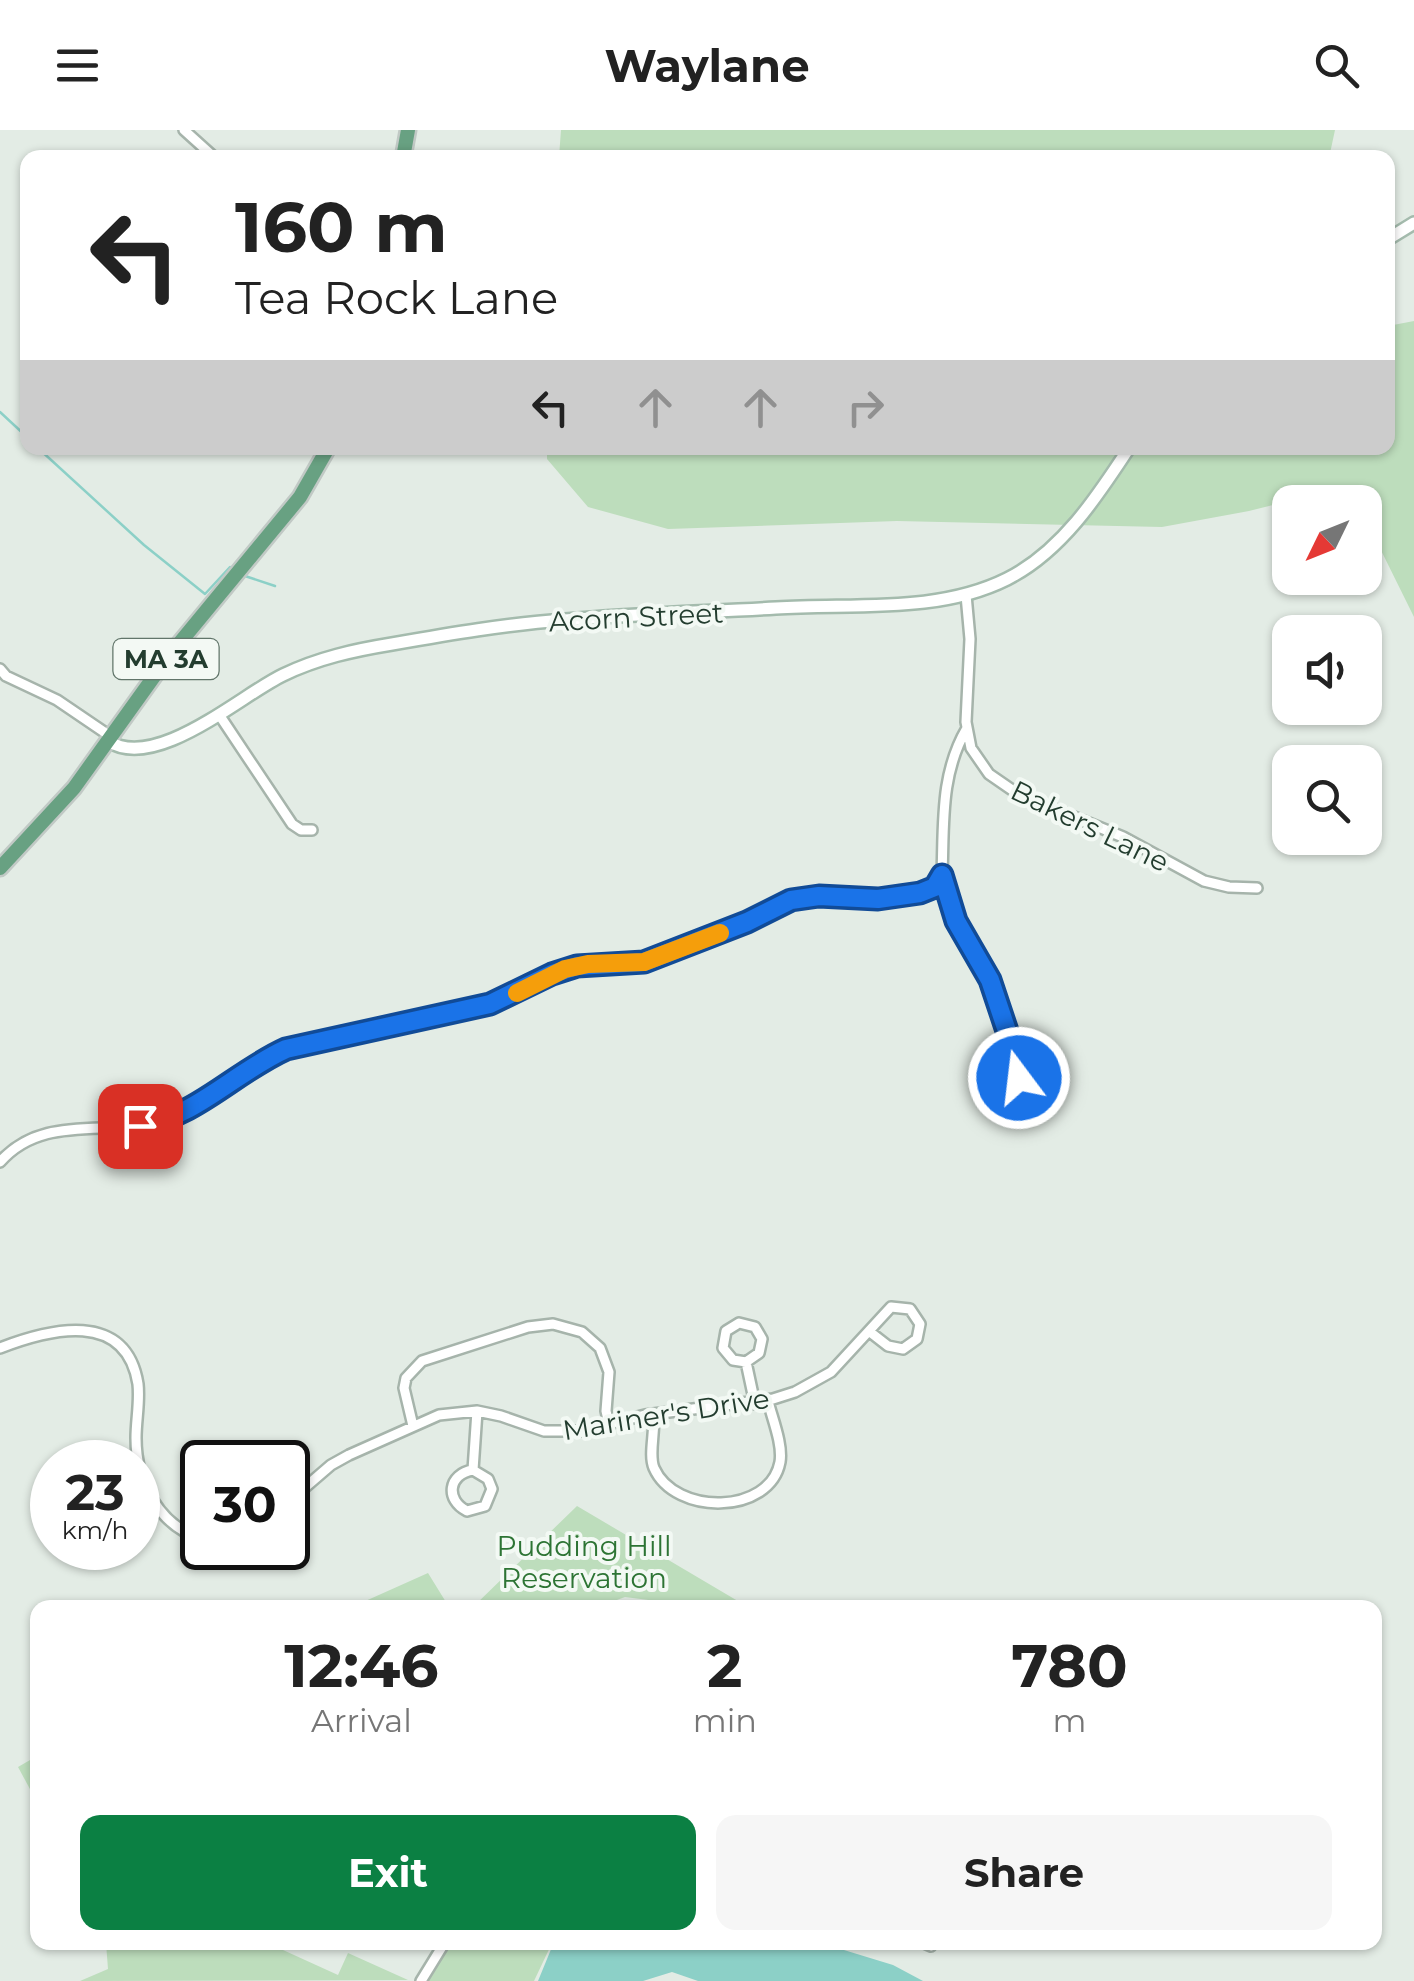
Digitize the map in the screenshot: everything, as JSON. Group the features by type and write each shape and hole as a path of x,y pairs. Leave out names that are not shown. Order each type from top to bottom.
{"main road":[{"name":"MA 3A","path":"0,868 74,788 168,658 300,497 324,455"},
{"name":"Acorn Street","path":"109,738 119,747 137,748 203,726 296,669 337,655 392,644 566,620 884,604 966,594 1012,576 1046,553 1081,514 1124,455"}],"street":[{"path":"184,130 206,150"},
{"name":"Bakers Lane","path":"966,594 970,638 966,728 976,759 1007,788 1122,837 1204,881 1257,888"},
{"path":"0,670 73,710 109,738"},
{"path":"220,716 292,824 301,830 312,830"},
{"path":"966,728 956,746 944,790 942,875 956,921 990,980 1019,1078"},
{"path":"0,1162 22,1142 50,1132 140,1126 177,1116 260,1061 286,1049 490,1004 577,966 644,962 747,922 791,900 819,896 878,899 920,893 935,887 942,875"},
{"name":"Mariner's Drive","path":"310,1484 340,1460 439,1415 476,1411 544,1431 581,1431 653,1414 768,1401 831,1372 892,1308 910,1309 920,1324 918,1339 904,1349 888,1346 870,1332"},
{"path":"739,1323 755,1328 762,1338 759,1353 746,1362 733,1360 723,1348 726,1331 739,1323"},
{"path":"413,1426 404,1388 406,1378 422,1361 553,1324 582,1332 600,1348 609,1372 609,1424"},
{"path":"0,1348 36,1335 70,1329 97,1334 124,1352 137,1382 136,1438 142,1480 165,1516 180,1529"},
{"path":"746,1362 755,1404"},
{"path":"653,1414 656,1434 652,1458 662,1481 682,1497 714,1504 756,1493 779,1466 768,1401"},
{"path":"473,1470 476,1411"},
{"path":"473,1470 488,1478 492,1488 490,1499 477,1510 467,1511 451,1495 452,1485 464,1472 473,1470"},
{"path":"421,1981 440,1950"}],"green space":[{"path":"561,130 1335,130 1331,150 560,150"},
{"path":"1414,321 1414,617 1382,552 1382,485 1272,485 1272,505 1162,527 897,521 668,529 588,507 547,459 547,455 1395,455 1395,325"},
{"name":"Pudding Hill Reservation","path":"577,1506 736,1600 625,1597 480,1600"},
{"path":"428,1573 445,1600 368,1600"},
{"path":"30,1760 30,1789 18,1767"},
{"path":"107,1950 283,1950 338,1975 348,1953 408,1980 80,1981 108,1969"},
{"path":"443,1950 549,1950 534,1981 425,1981"}],"water":[{"path":"551,1950 844,1950 893,1965 923,1981 698,1981 672,1972 643,1981 538,1981"}],"waterway":[{"path":"0,412 20,431"},
{"path":"46,455 144,545 205,594 230,567"},
{"path":"245,576 275,586"}],"slow traffic":[{"path":"517,993 565,969 644,962 720,933"}],"route":[{"path":"140,1126 177,1116 260,1061 286,1049 490,1004 577,966 644,962 707,939 791,900 819,896 878,899 920,893 935,887 942,875 956,921 990,980 1019,1078"}]}
